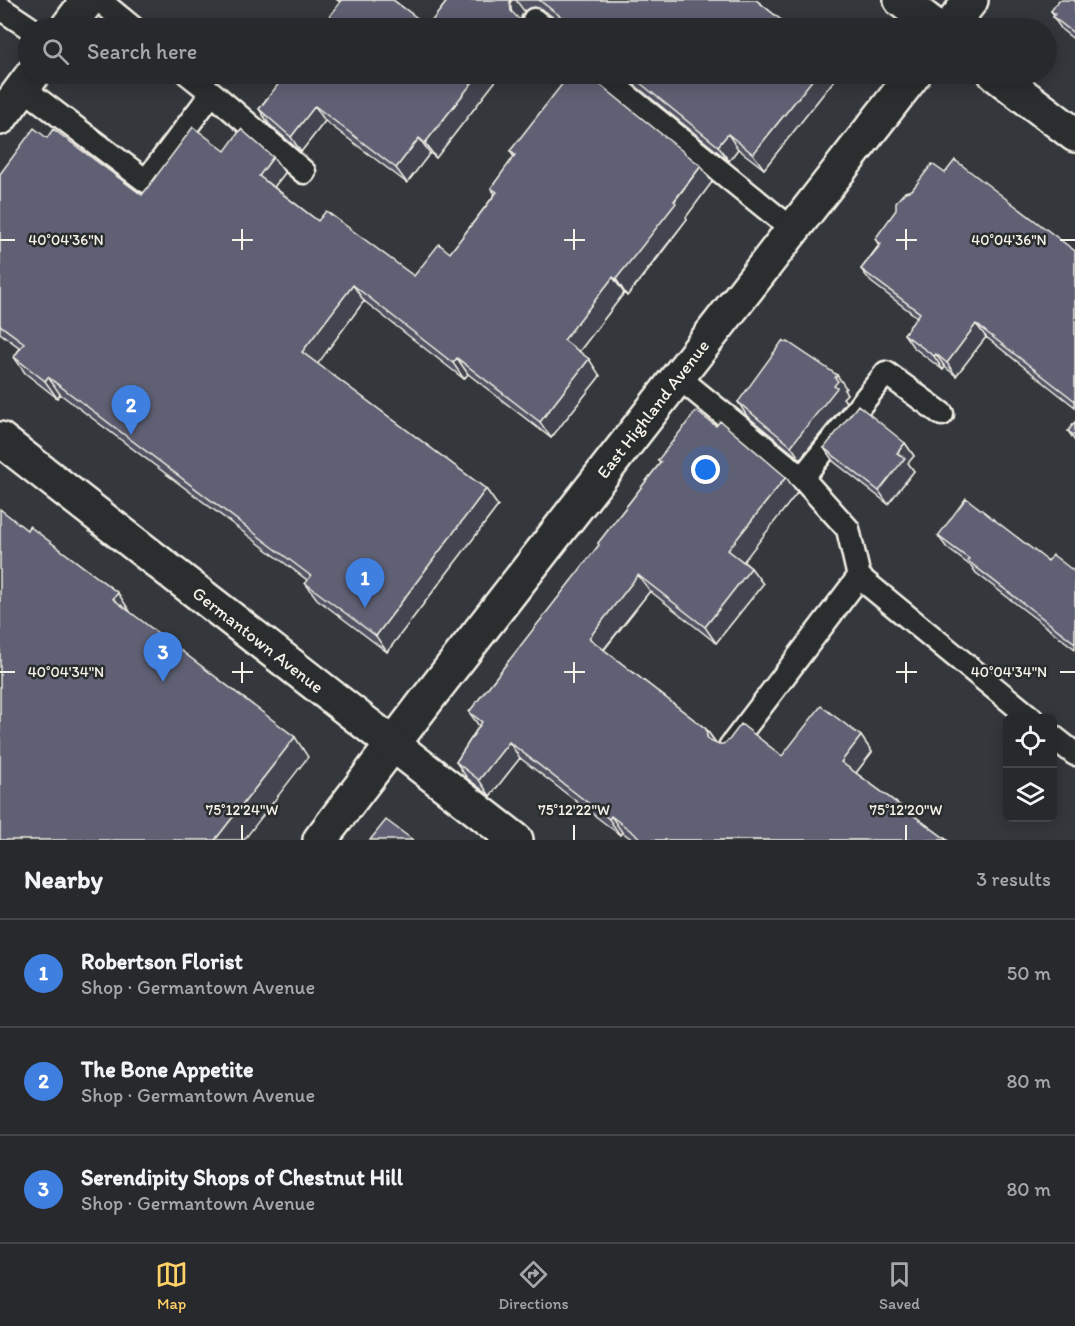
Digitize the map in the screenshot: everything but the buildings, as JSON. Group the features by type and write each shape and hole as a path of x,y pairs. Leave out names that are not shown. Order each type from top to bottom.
{"street":[{"path":"74,18 88,0"},
{"path":"901,0 924,18"},
{"path":"957,18 971,0"},
{"path":"0,118 26,84"},
{"name":"East Highland Avenue","path":"320,840 906,84"},
{"path":"1008,84 1075,135"},
{"name":"Germantown Avenue","path":"0,439 516,840"}],"lane":[{"path":"99,0 121,18"},
{"path":"0,8 18,20"},
{"path":"32,84 146,181 212,93"},
{"path":"201,84 304,172"},
{"path":"612,84 793,230"},
{"path":"802,478 886,374 942,414"},
{"path":"678,376 802,478 848,529 859,577 1027,714"},
{"path":"730,747 859,577"},
{"path":"1057,739 1075,754"}],"place":[{"name":"The Bone Appetite","path":"131,435"},
{"name":"Robertson Florist","path":"365,608"},
{"name":"Serendipity Shops of Chestnut Hill","path":"163,682"}]}
